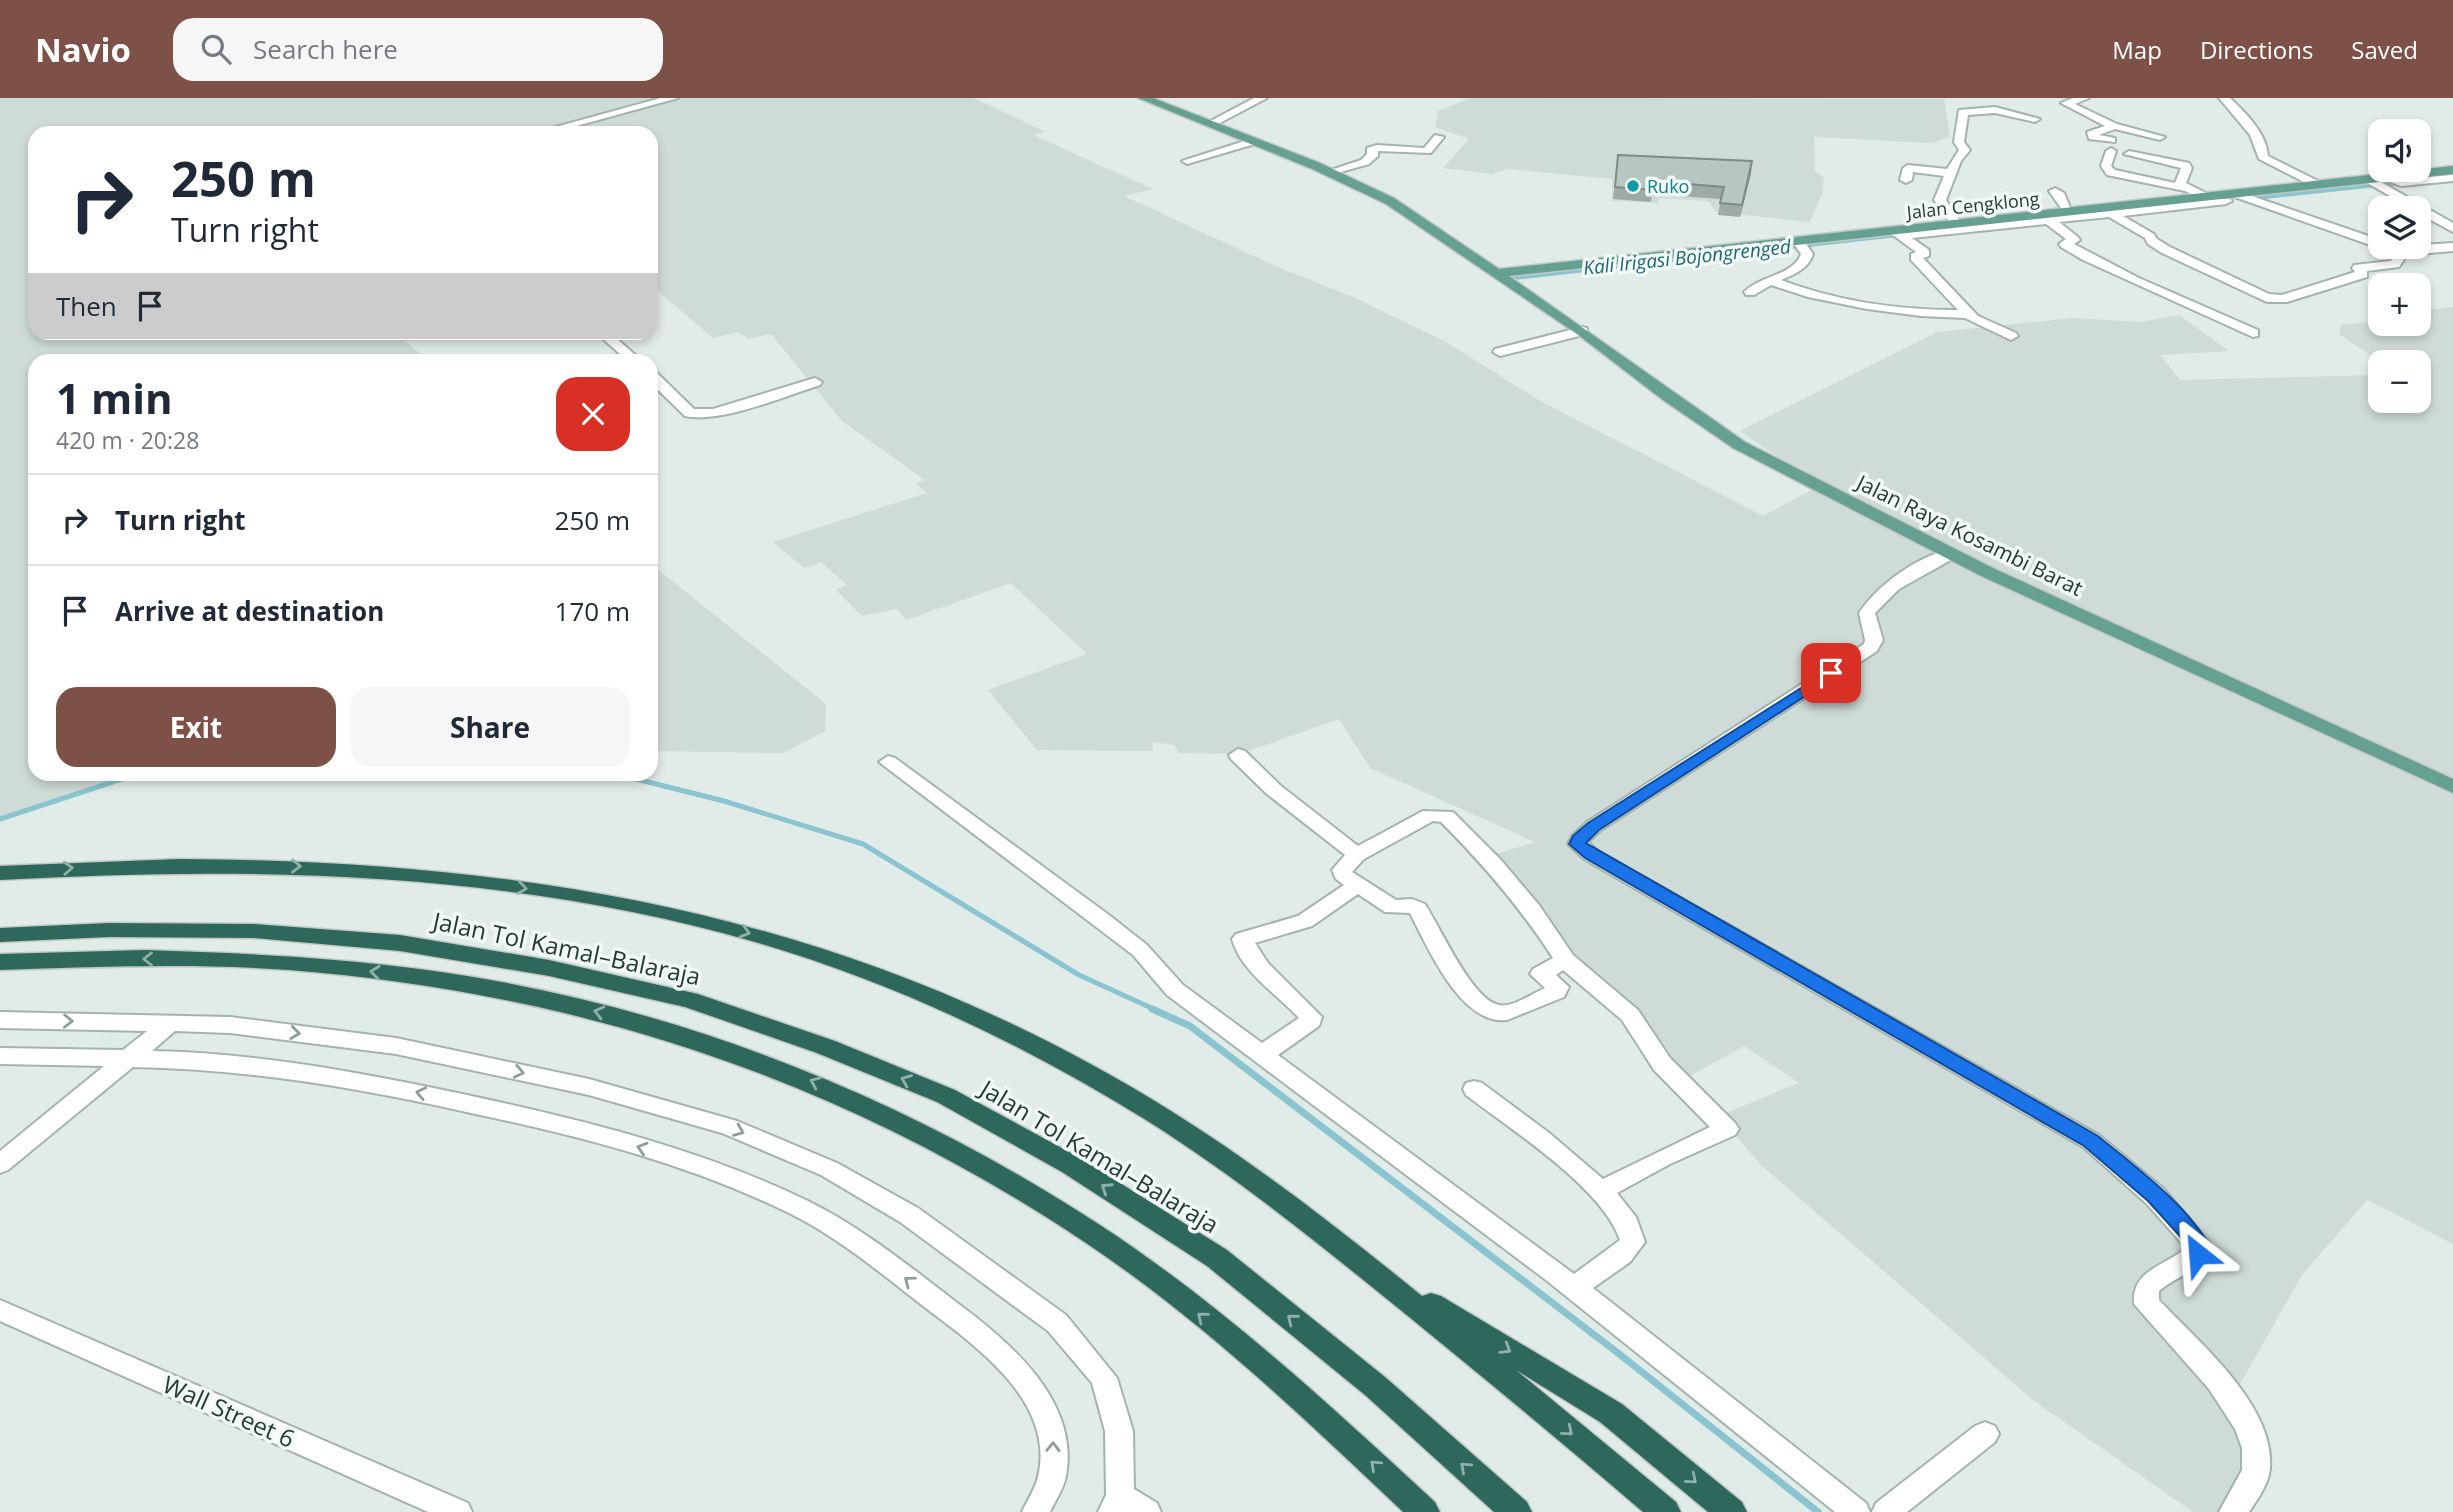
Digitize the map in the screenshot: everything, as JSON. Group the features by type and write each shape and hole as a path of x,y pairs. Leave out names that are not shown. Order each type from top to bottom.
{"highway":[{"path":"0,873 179,864 390,871 540,890 639,908 710,923 835,962 976,1018 1110,1087 1204,1145 1363,1264 1665,1512"},
{"name":"Jalan Tol Kamal–Balaraja","path":"0,936 109,930 253,931 400,943 549,968 690,1000 826,1047 958,1103 1071,1165 1217,1258 1375,1386 1516,1512"},
{"path":"0,962 99,958 228,961 320,966 434,979 541,998 609,1014 669,1030 790,1072 935,1139 1089,1231 1178,1297 1262,1366 1424,1512"},
{"path":"1363,1264 1611,1413 1731,1512"}],"main road":[{"name":"Jalan Raya Kosambi Barat","path":"1143,98 1330,172 1390,201 1582,331 1668,397 1739,445 1950,554 2453,787"},
{"name":"Jalan Cengklong","path":"2431,173 2453,170"},
{"name":"Jalan Cengklong","path":"1496,273 1800,244 1956,224 2069,212 2088,213 2372,182"}],"street":[{"path":"565,126 673,98"},
{"path":"1210,124 1262,98"},
{"path":"2084,98 2066,103 2114,125 2160,137"},
{"path":"2224,98 2243,116 2263,148 2263,157 2311,188"},
{"path":"1956,224 1940,200 1956,160 1965,150 1959,142 1963,112 1995,110 2035,119"},
{"path":"2114,125 2091,134 2111,145 2106,166 2111,173 2220,197 2368,240"},
{"path":"1330,172 1365,162 1373,156 1371,150 1377,148 1426,151 1439,137"},
{"path":"1188,160 1254,141"},
{"path":"2129,154 2185,165 2188,168 2180,181 2183,188"},
{"path":"1906,180 1909,168 1951,173"},
{"path":"2431,179 2453,178"},
{"path":"2384,182 2453,228"},
{"path":"2055,191 2062,196 2064,207 2069,212"},
{"path":"1896,233 2048,220 2220,197"},
{"path":"2110,213 2150,236 2152,242 2166,250 2267,298 2283,299 2363,274 2358,268 2395,264 2398,259"},
{"path":"2048,220 2074,240 2065,244 2090,259 2157,292 2253,333"},
{"path":"1896,233 1925,253 1915,257 1968,314 1978,322 2011,336"},
{"path":"1750,292 1769,280 1796,270 1805,262 1808,257 1800,244"},
{"path":"2431,248 2453,247"},
{"path":"1769,280 1811,294 1895,308 1968,314"},
{"path":"1500,352 1582,331"},
{"path":"610,340 627,354"},
{"path":"658,382 690,412 698,414 714,413 815,382"},
{"path":"1950,554 1893,584 1877,597 1867,612 1874,640 1871,647 1594,826 1578,844 1591,855 2091,1141 2155,1196 2200,1247 2198,1254 2147,1286 2147,1304 2215,1379 2248,1423 2254,1441 2255,1475 2233,1512"},
{"path":"1238,755 1274,790 1357,855"},
{"path":"888,762 1102,920 1140,950 1175,990 1403,1157 1574,1288 1856,1512"},
{"path":"1565,960 1541,974 1558,987 1556,992 1503,1013 1493,1012 1471,997 1418,909 1412,906 1392,907 1343,875 1342,870 1357,855 1430,815 1446,816 1493,863 1532,910 1565,960 1630,1015 1662,1064 1727,1129 1662,1158 1601,1191"},
{"path":"1261,1055 1311,1021 1311,1017 1265,972 1244,946 1243,939 1306,921 1359,884"},
{"path":"0,1020 230,1025 396,1046 589,1087 729,1127 828,1169 909,1215 1057,1323 1104,1378 1119,1431 1116,1504 1147,1512"},
{"path":"0,1164 131,1059 170,1024"},
{"path":"0,1056 204,1060 368,1082 559,1123 696,1164 801,1208 870,1251 985,1338 1029,1386 1053,1431 1052,1477 1036,1512"},
{"path":"1474,1089 1601,1191 1619,1211 1632,1233 1633,1242 1621,1255 1574,1288"},
{"name":"Wall Street 6","path":"0,1310 457,1512"},
{"path":"1886,1512 1986,1434"}],"shaded area":[{"path":"0,98 974,98 1046,132 1033,135 1153,189 1124,196 1443,340 1535,398 1763,516 1819,486 1740,431 1938,332 2073,318 2141,322 2179,315 2229,351 2160,355 2180,380 2368,375 2368,413 2431,413 2431,350 2368,350 2368,354 2339,334 2341,325 2368,322 2368,336 2431,336 2431,310 2453,307 2453,1244 2367,1200 2302,1275 2240,1384 2266,1467 2238,1512 2193,1512 2033,1400 1761,1165 1719,1116 1799,1083 1744,1046 1690,1076 1548,937 1481,859 1535,842 1370,768 1339,719 1240,754 1179,753 1175,745 1152,742 1153,751 1037,750 988,690 1087,654 1011,583 906,620 897,609 862,616 836,590 847,585 821,562 804,568 773,542 927,493 915,483 925,480 842,421 771,334 748,339 738,332 713,338 658,291 658,126 28,126 28,340 404,340 421,354 28,354 28,781 106,781 0,817"},
{"path":"1470,98 1944,99 1950,137 1932,143 1814,137 1815,171 1824,178 1822,194 1810,222 1716,212 1708,201 1659,198 1658,203 1612,201 1612,179 1508,169 1492,174 1443,168 1469,139 1435,127 1438,111"},
{"path":"658,570 826,704 825,731 784,753 658,751"}],"building":[{"path":"1618,155 1752,161 1742,205 1720,203 1724,187 1651,181 1653,190 1615,187"}],"waterway":[{"name":"Kali Irigasi Bojongrenged","path":"2314,191 2453,176"},
{"name":"Kali Irigasi Bojongrenged","path":"2247,198 2307,191"},
{"name":"Kali Irigasi Bojongrenged","path":"1867,238 1920,232"},
{"name":"Kali Irigasi Bojongrenged","path":"1514,276 1859,239"},
{"path":"0,819 116,781"},
{"path":"644,781 724,801 863,844 1079,975 1156,1010"},
{"path":"1152,1009 1190,1026 1618,1353 1818,1512"}],"place":[{"name":"Ruko","path":"1633,186"}],"route":[{"path":"1831,673 1594,826 1578,844 1591,855 2091,1141 2155,1196 2195,1239 2200,1247 2198,1254"}]}
